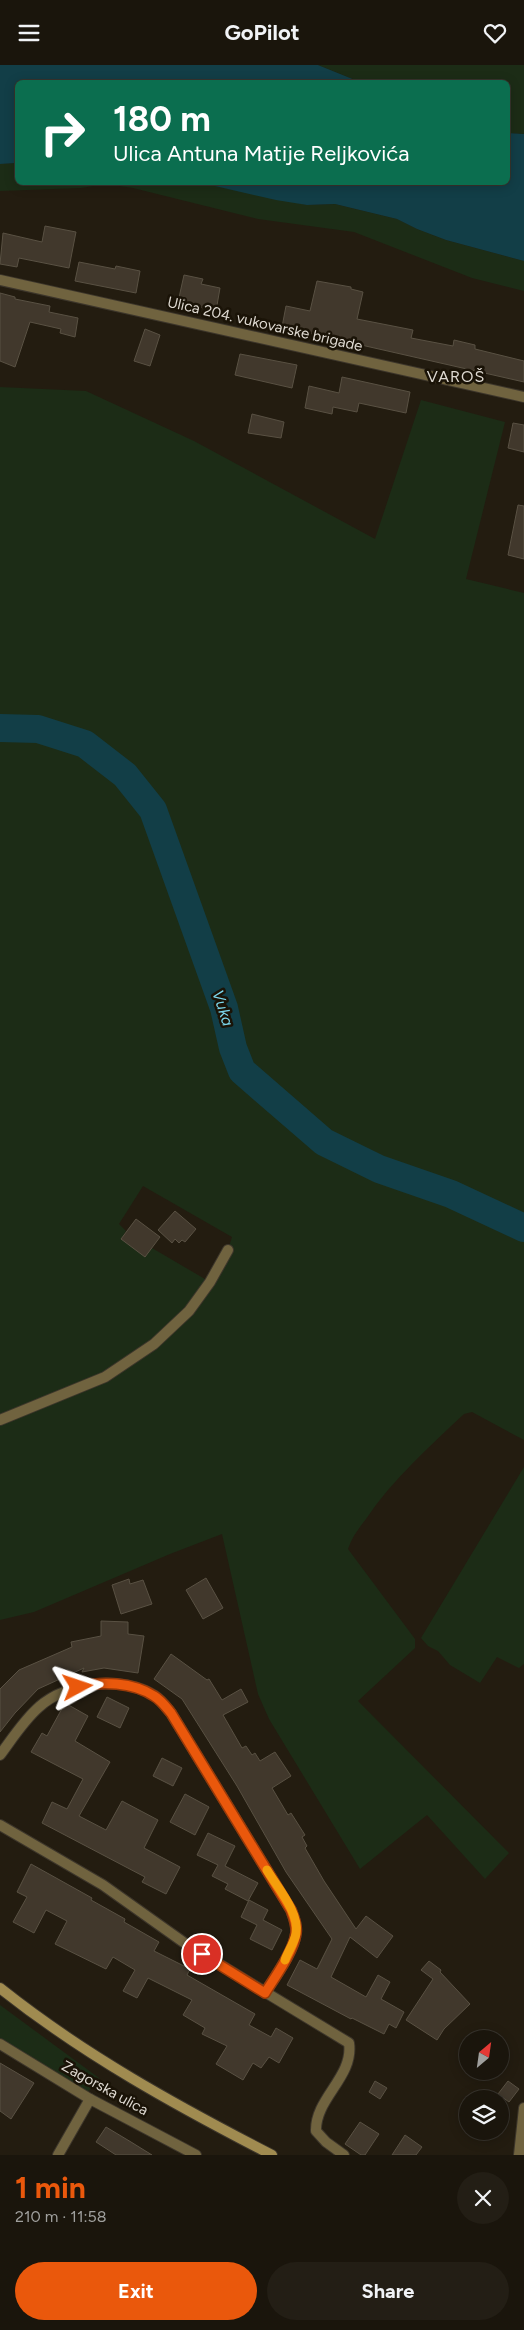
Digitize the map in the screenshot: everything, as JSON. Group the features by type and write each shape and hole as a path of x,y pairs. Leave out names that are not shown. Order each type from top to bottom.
{"main road":[{"path":"0,1988 61,2034 139,2084 272,2155"}],"street":[{"name":"Ulica 204. vukovarske brigade","path":"0,280 524,397"},
{"path":"0,1420 105,1377 154,1344 189,1311 210,1282 228,1250"},
{"path":"0,1755 39,1706 66,1690 89,1684 123,1685 141,1689 156,1697 171,1713 291,1910 296,1923 296,1935 284,1961 265,1993"},
{"path":"0,1825 102,1885 186,1944 349,2043 351,2053 348,2063 319,2111 316,2121 316,2131 326,2142 344,2155"},
{"name":"Zagorska ulica","path":"0,2044 90,2099 196,2155"},
{"path":"58,2155 90,2099"},
{"path":"519,2155 524,2108"}],"green space":[{"path":"318,65 524,65 524,134 510,133 510,80 355,80"},
{"path":"15,163 15,185 100,185 81,188 0,191 0,164"},
{"path":"113,185 212,185 307,205 335,204 397,219 446,240 524,261 524,291 472,278 354,232 258,219 133,188"},
{"path":"0,387 86,391 194,441 375,539 421,400 505,422 466,579 524,593 524,1223 522,1227 524,1228 524,1440 472,1412 464,1414 388,1490 358,1529 348,1549 415,1639 415,1648 358,1701 509,1853 485,1879 427,1815 360,1869 269,1719 258,1694 222,1534 34,1612 0,1620","holes":["143,1186 232,1237 228,1250 210,1282 152,1248 145,1257 121,1239 126,1231 119,1224"]},
{"path":"524,1467 524,1664 519,1668 497,1657 480,1683 450,1665 438,1651 428,1646 421,1638"},
{"path":"0,2005 99,2078 87,2093 0,2044"}],"water":[{"path":"0,65 318,65 355,80 15,80 15,163 0,164"},
{"path":"510,133 524,134 524,261 446,240 397,219 335,204 307,205 211,185 510,185"}],"building":[{"path":"45,226 76,232 69,268 19,258 17,267 0,264 3,233 42,242"},
{"path":"79,262 115,269 116,266 140,271 136,293 75,281"},
{"path":"184,275 203,279 201,284 220,288 216,311 178,302"},
{"path":"317,281 351,287 351,289 363,292 357,319 413,330 411,338 453,346 454,340 475,345 475,349 524,361 524,382 282,327 286,306 310,311"},
{"path":"0,293 15,297 15,299 50,306 49,312 78,318 75,337 60,333 61,329 30,322 15,367 0,361"},
{"path":"145,329 160,335 150,366 134,361"},
{"path":"240,354 297,365 292,388 235,375"},
{"path":"342,377 410,392 406,413 359,403 357,412 333,407 332,414 305,408 309,386 339,393"},
{"path":"252,414 284,422 281,438 248,433"},
{"path":"513,423 524,425 524,452 508,448"},
{"path":"518,505 524,506 524,559 508,555"},
{"path":"175,1211 196,1229 185,1242 182,1240 179,1243 175,1239 172,1243 158,1230"},
{"path":"136,1219 160,1237 145,1257 121,1239"},
{"path":"206,1578 223,1608 203,1619 186,1590"},
{"path":"129,1579 130,1584 143,1580 152,1604 121,1614 112,1585"},
{"path":"101,1621 128,1622 128,1634 144,1636 138,1673 104,1668 82,1672 84,1668 38,1689 0,1732 0,1689 19,1670 72,1647 71,1642 101,1636"},
{"path":"171,1654 207,1680 209,1679 222,1700 241,1689 248,1702 223,1715 242,1748 246,1746 252,1755 255,1753 260,1761 275,1752 291,1776 272,1788 288,1815 291,1813 305,1835 302,1837 307,1846 305,1848 324,1881 356,1929 366,1916 393,1936 377,1958 350,1937 331,1977 366,1997 378,1975 390,1982 381,1999 404,2012 396,2028 389,2024 384,2034 287,1985 300,1960 317,1969 332,1939 286,1872 237,1786 182,1699 154,1679"},
{"path":"107,1697 129,1708 120,1728 97,1717"},
{"path":"65,1703 88,1716 75,1741 110,1762 79,1816 106,1830 122,1801 158,1820 144,1848 180,1867 166,1894 142,1882 145,1877 42,1823 52,1802 67,1809 83,1779 31,1752 42,1733 47,1736"},
{"path":"162,1758 182,1768 173,1786 153,1776"},
{"path":"185,1794 209,1807 195,1835 170,1822"},
{"path":"208,1833 235,1846 225,1866 258,1883 248,1901 225,1889 228,1884 212,1876 218,1865 197,1855"},
{"path":"31,1864 92,1898 91,1900 125,1919 124,1922 159,1942 154,1951 190,1969 187,1975 255,2014 249,2025 271,2037 276,2028 293,2038 279,2063 269,2057 261,2068 253,2063 243,2080 216,2064 227,2046 202,2034 205,2028 183,2015 192,2000 148,1978 137,1998 123,1991 135,1970 113,1957 106,1969 55,1944 67,1921 46,1910 34,1933 13,1922 27,1897 17,1892"},
{"path":"249,1900 268,1910 263,1920 282,1930 272,1950 250,1939 257,1925 241,1917"},
{"path":"429,1961 441,1970 440,1972 470,2004 444,2029 437,2040 406,2020 433,1979 421,1970"},
{"path":"0,2063 34,2083 11,2119 0,2111"},
{"path":"375,2081 387,2088 380,2099 369,2092"},
{"path":"508,2081 519,2089 509,2102 509,2090 501,2090"},
{"path":"360,2122 379,2134 365,2155 361,2155 345,2144"},
{"path":"106,2127 152,2155 116,2155 96,2142"},
{"path":"405,2135 422,2147 416,2155 392,2155"}],"waterway":[{"name":"Vuka","path":"0,728 38,729 85,744 125,775 153,810 224,1008 233,1048 242,1071 324,1142 379,1169 451,1194 524,1228"}],"slow traffic":[{"path":"267,1870 291,1910 296,1923 296,1935 285,1960"}],"district":[{"name":"VAROŠ","path":"456,376"}],"route":[{"path":"78,1687 89,1684 123,1685 141,1689 156,1697 171,1713 291,1910 296,1923 296,1935 284,1961 265,1993 202,1954"}]}
